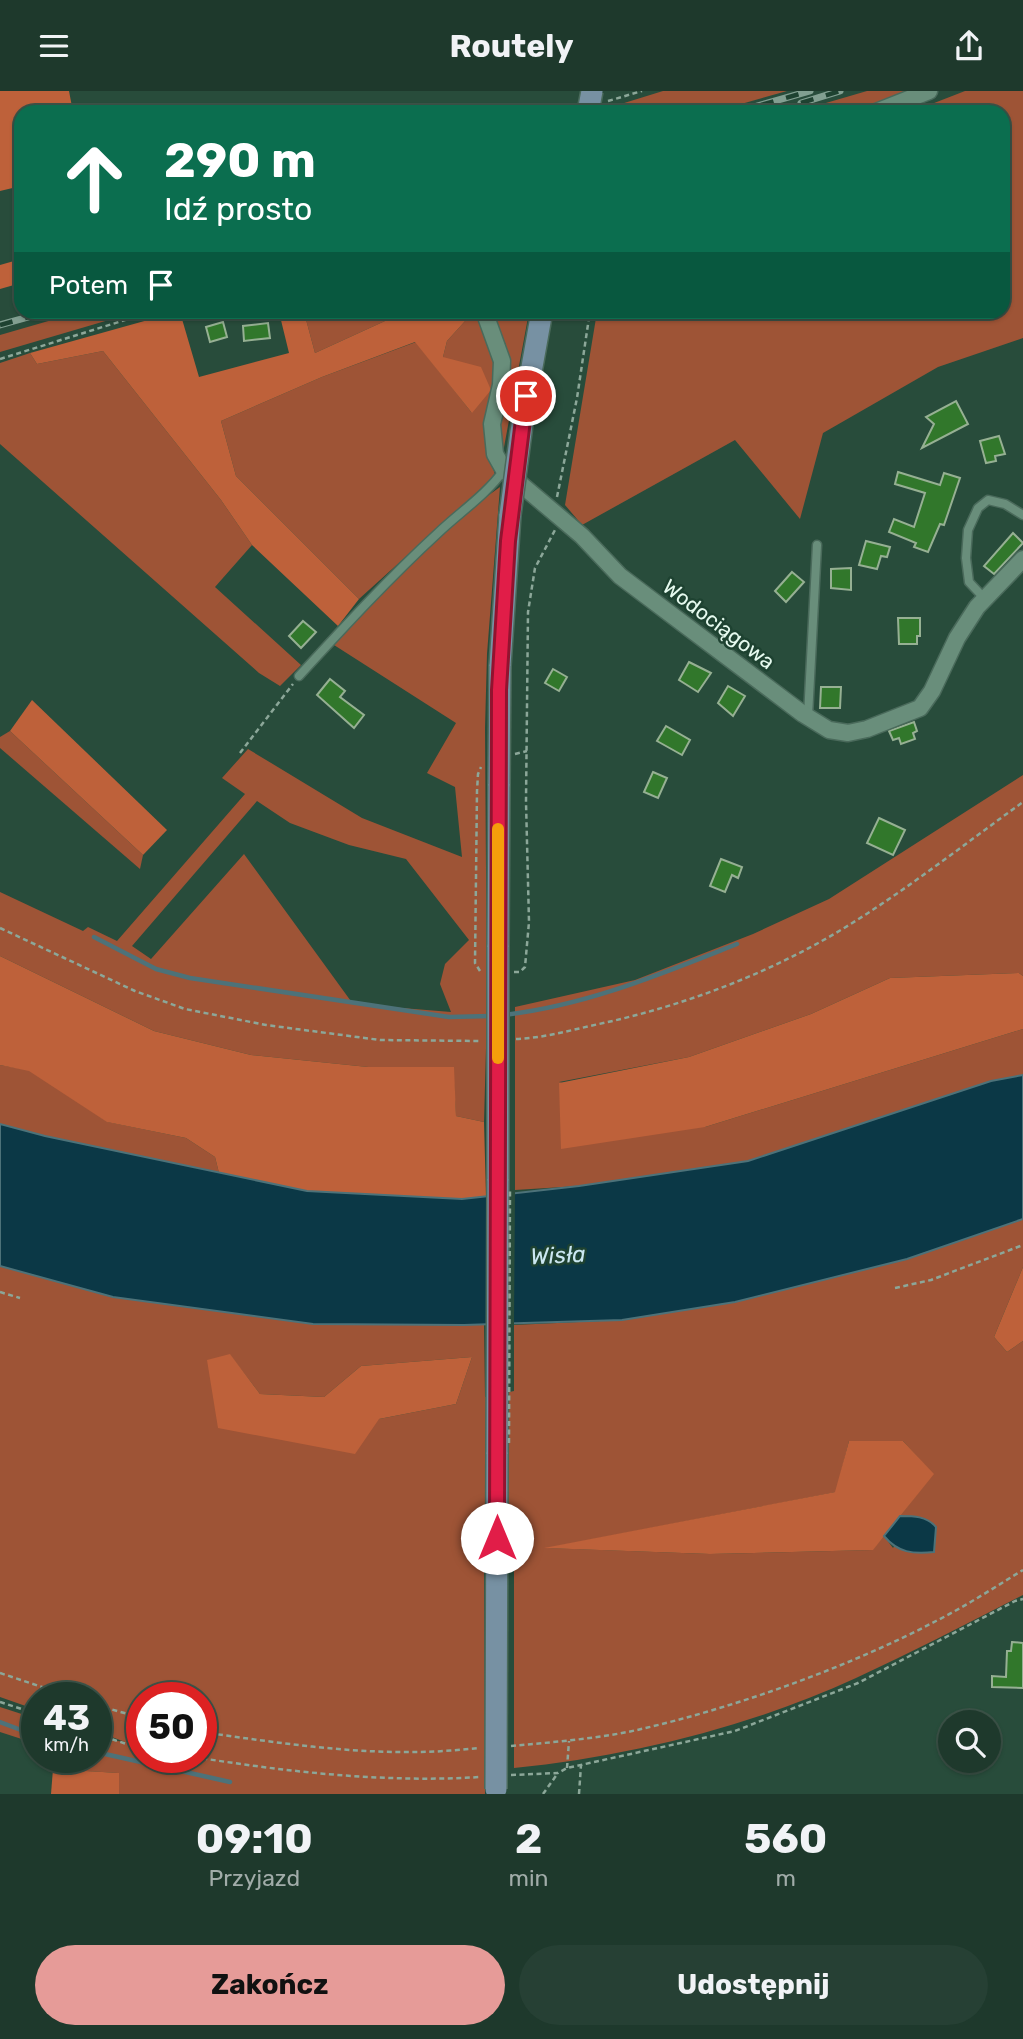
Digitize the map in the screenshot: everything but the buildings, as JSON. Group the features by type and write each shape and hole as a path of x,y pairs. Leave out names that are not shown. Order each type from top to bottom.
{"main road":[{"path":"499,1783 500,666 510,515 523,417 541,319"}],"street":[{"path":"894,105 929,91"},
{"path":"487,319 502,361 501,385 492,424 495,454 504,470"},
{"name":"Wodociągowa","path":"504,470 582,536 620,576 829,730 848,733 867,729 920,708 932,691 957,638 985,599 1023,559"}],"lane":[{"path":"299,676 358,611 439,531 495,484 504,470"},
{"path":"985,599 969,582 966,558 968,530 978,508 988,500 1005,504 1023,515"},
{"path":"808,717 817,545"}],"path":[{"path":"0,359 128,319"},
{"path":"550,509 559,494 589,319"},
{"path":"240,753 299,676"},
{"path":"510,1039 535,1038 628,1018 702,997 849,925 1023,802"},
{"path":"0,928 135,991 184,1009 266,1025 380,1039 485,1041"},
{"path":"509,1455 510,1190"},
{"path":"895,1288 930,1280 1023,1245"},
{"path":"0,1292 20,1298"},
{"path":"509,1754 509,1744 569,1741 636,1730 796,1682 936,1622 1023,1570"},
{"path":"1014,1576 1023,1576"},
{"path":"217,1760 260,1767 359,1775 499,1783 558,1773 567,1768 735,1731 858,1683 1023,1599"},
{"path":"0,1673 27,1682"},
{"path":"0,1702 21,1709"},
{"path":"217,1734 354,1751 417,1752 483,1748"},
{"path":"567,1768 569,1741"},
{"path":"579,1794 581,1765"},
{"path":"499,1783 509,1767"},
{"path":"542,1794 558,1773"}],"shaded area":[{"path":"0,91 69,91 72,105 14,105 14,188 0,191"},
{"path":"663,91 787,91 738,105 618,105"},
{"path":"867,91 925,91 892,105 819,105"},
{"path":"965,91 1023,91 1023,338 938,367 823,433 800,519 735,440 582,525 565,505 596,319 1010,319 1010,105 929,105"},
{"path":"14,261 14,285 0,289 0,265"},
{"path":"55,319 112,319 0,352 0,335"},
{"path":"182,319 199,377 289,353 281,319 306,319 315,353 393,319 466,319 447,341 443,357 481,367 491,390 472,413 415,342 322,377 221,421 236,476 359,599 338,626 252,545 221,500 103,351 37,364 30,353 148,320"},
{"path":"306,319 393,319 385,321 315,353"},
{"path":"480,319 497,368 491,390 487,440 495,476 359,599 236,476 221,421 322,377 416,342 472,413 443,357 447,341 466,320"},
{"path":"495,319 528,319 502,458 497,429 505,386 506,345"},
{"path":"103,351 221,500 252,545 215,587 301,665 280,686 259,673 0,444 0,363 30,353 37,364"},
{"path":"500,487 487,654 485,728 487,1012 484,1122 456,1116 453,1067 368,1067 251,1055 154,1031 0,956 0,892 83,931 88,927 117,941 245,794 222,778 248,749 362,818 462,857 455,787 427,773 456,723 334,645 439,531","holes":["257,801 290,823 349,845 406,859 469,940 445,964 440,984 451,1012 353,1004 244,854 151,959 132,946"]},
{"path":"32,700 167,830 143,855 10,731"},
{"path":"10,731 143,855 140,869 0,748 0,737"},
{"path":"1023,775 1023,976 1019,973 890,978 811,1014 689,1057 559,1082 705,1127 1023,1029 1023,1075 991,1081 748,1161 579,1186 515,1190 515,1007 635,980 753,934 829,899"},
{"path":"0,956 154,1031 251,1055 368,1067 454,1067 456,1116 484,1122 486,1196 462,1199 307,1191 219,1173 215,1157 186,1138 107,1122 29,1071 0,1065"},
{"path":"1019,973 1023,976 1023,1029 705,1127 561,1149 559,1083 689,1057 811,1014 890,978"},
{"path":"0,1065 29,1070 108,1122 186,1138 215,1157 219,1173 0,1124"},
{"path":"1023,1219 1023,1267 994,1337 1007,1352 1023,1341 1023,1595 856,1678 774,1711 689,1737 645,1747 514,1768 514,1554 484,1560 485,1794 119,1794 118,1773 112,1773 112,1740 125,1742 112,1737 112,1682 21,1682 21,1704 0,1697 0,1266 113,1297 313,1324 484,1324 485,1397 514,1391 514,1325 622,1320 735,1302 907,1259","holes":["230,1355 260,1394 324,1397 361,1366 472,1357 456,1404 379,1419 218,1428","849,1441 903,1441 933,1474 900,1516 914,1516 893,1548 884,1536 872,1550 710,1554 548,1548 836,1492"]},
{"path":"1023,1267 1023,1341 1007,1352 994,1337"},
{"path":"230,1354 260,1394 324,1397 361,1366 472,1357 456,1404 379,1419 355,1454 218,1428 207,1360"},
{"path":"849,1441 903,1441 934,1474 873,1550 710,1554 544,1548 835,1492"},
{"path":"0,1707 21,1714 21,1739 0,1732"},
{"path":"53,1773 119,1773 119,1794 51,1794"}],"water":[{"name":"Wisła","path":"1023,1075 1023,1219 907,1259 735,1302 622,1320 464,1325 313,1324 113,1297 0,1266 0,1124 45,1136 307,1191 462,1199 579,1186 748,1161 991,1081"},
{"path":"900,1516 924,1519 936,1527 934,1552 906,1551 889,1542 884,1536"}],"pier":[{"path":"515,1189 514,1327 487,1327 487,1192"}],"waterway":[{"path":"94,937 156,969 190,978 449,1017 491,1016"},
{"path":"503,1015 533,1011 593,996 737,944"},
{"path":"0,1722 21,1730"},
{"path":"112,1756 230,1782"}],"railway":[{"path":"761,105 810,91"},
{"path":"801,103 840,91"},
{"path":"0,325 21,319"}],"slow traffic":[{"path":"498,829 498,1058"}],"route":[{"path":"497,1538 499,690 508,541 526,396"}]}
